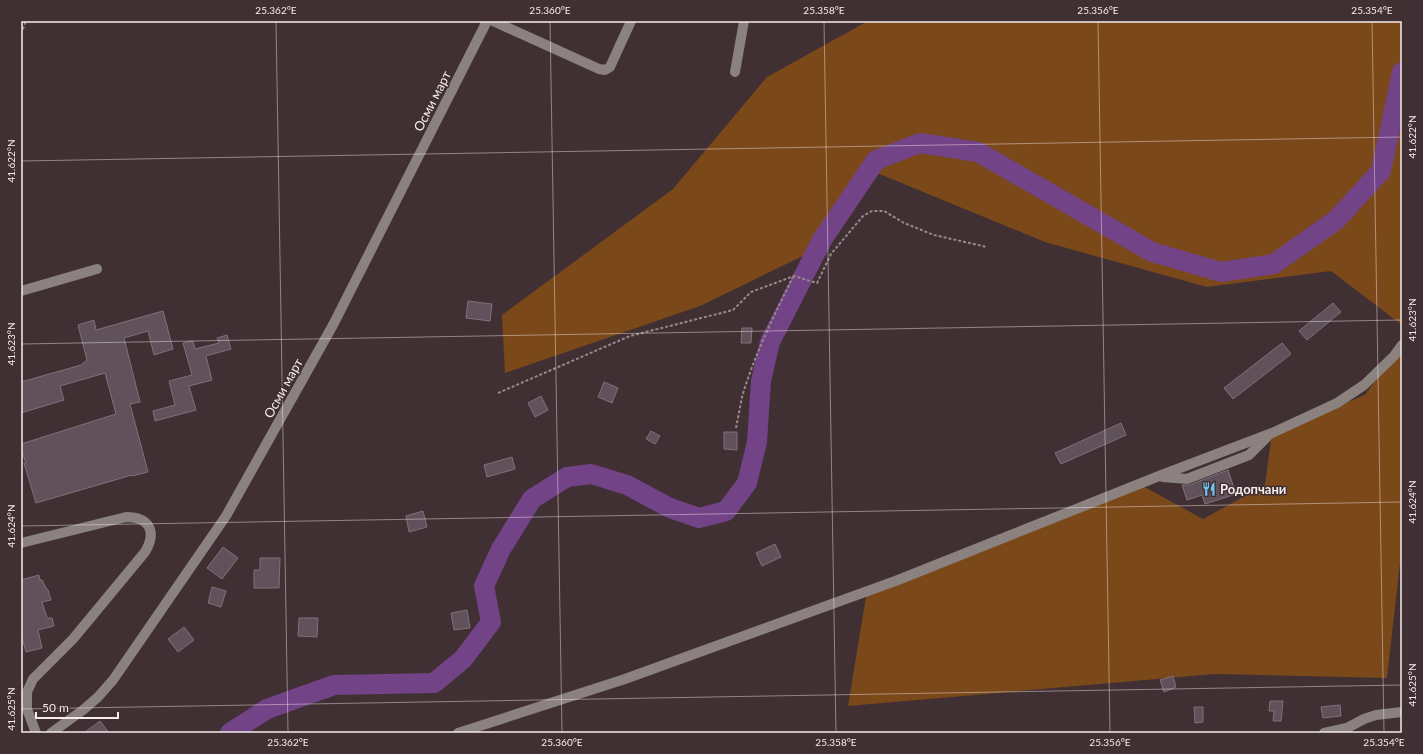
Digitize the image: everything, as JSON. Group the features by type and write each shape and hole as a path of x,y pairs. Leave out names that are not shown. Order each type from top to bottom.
{"street":[{"name":"Осми март","path":"50,733 83,710 98,697 113,680 226,516 333,325 487,21"},
{"path":"493,21 598,69 605,70 610,67 631,21"},
{"path":"735,72 744,21"},
{"path":"21,291 97,269"},
{"path":"458,733 626,679 898,580 1159,476 1272,433 1337,402 1364,385 1394,356 1402,345"},
{"path":"21,543 126,517 134,517 143,520 148,524 151,531 150,543 145,552 73,639 32,679 27,692 27,709 36,733"},
{"path":"1324,733 1347,728 1364,719 1376,715 1402,712"}],"path":[{"path":"21,34 26,21"},
{"path":"498,393 630,336 733,310 751,292 794,276 817,283 831,254 863,216 872,211 884,212 904,223 934,235 987,247"},
{"path":"736,428 742,397 758,352 794,276"}],"shaded area":[{"path":"868,21 1402,21 1402,325 1331,271 1207,287 1045,242 870,170 807,254 700,306 505,373 502,315 673,189 767,77"},
{"path":"1402,344 1402,562 1400,563 1387,678 1214,674 848,706 867,591 1139,484 1203,519 1265,485 1272,433 1365,395"}],"building":[{"path":"468,301 492,304 490,321 466,318"},
{"path":"1333,303 1341,312 1307,340 1299,331"},
{"path":"163,311 173,349 154,355 148,331 124,338 140,402 130,404 148,472 132,475 36,503 24,463 26,463 21,449 21,444 116,414 105,373 60,386 64,400 21,413 21,382 81,365 87,360 78,325 94,320 96,330"},
{"path":"742,328 752,328 751,343 741,343"},
{"path":"227,335 231,349 206,356 212,380 189,386 196,410 155,421 153,411 175,405 169,381 192,375 183,343 193,341 195,349 219,343 217,338"},
{"path":"1282,343 1291,354 1233,399 1224,388"},
{"path":"604,382 618,388 612,403 598,397"},
{"path":"541,396 548,410 535,417 528,403"},
{"path":"1121,423 1126,435 1061,464 1055,453"},
{"path":"651,431 660,436 655,444 646,439"},
{"path":"724,432 737,432 737,450 724,449"},
{"path":"512,457 515,469 487,477 484,465"},
{"name":"Родопчани","path":"1228,470 1236,494 1205,504 1202,495 1187,500 1182,485 1189,485"},
{"path":"423,511 427,527 409,532 406,516"},
{"path":"775,544 781,557 762,566 756,553"},
{"path":"223,547 238,558 222,579 207,568"},
{"path":"260,558 280,558 279,588 254,588 254,570 260,570"},
{"path":"39,575 40,580 42,580 48,590 51,600 42,602 47,618 52,618 54,626 38,630 42,648 26,652 21,634 21,580"},
{"path":"212,587 226,591 221,607 208,603"},
{"path":"467,610 470,628 454,630 451,613"},
{"path":"299,618 318,618 317,637 298,636"},
{"path":"184,627 194,640 178,652 168,639"},
{"path":"1173,676 1176,687 1164,692 1160,680"},
{"path":"1270,701 1283,701 1281,721 1273,721 1274,711 1269,711"},
{"path":"1340,705 1341,716 1323,718 1321,707"},
{"path":"1194,707 1203,707 1203,722 1195,723"},
{"path":"100,721 109,733 84,733"}],"waterway":[{"path":"230,733 267,709 334,685 434,683 463,659 491,622 484,586 501,549 532,499 567,477 591,474 627,485 670,508 699,518 726,511 747,483 757,442 761,381 770,342 822,240 876,160 920,143 978,152 1152,252 1221,272 1274,264 1336,220 1381,171 1402,72"}],"place":[{"name":"Родопчани","path":"1209,489"}]}
